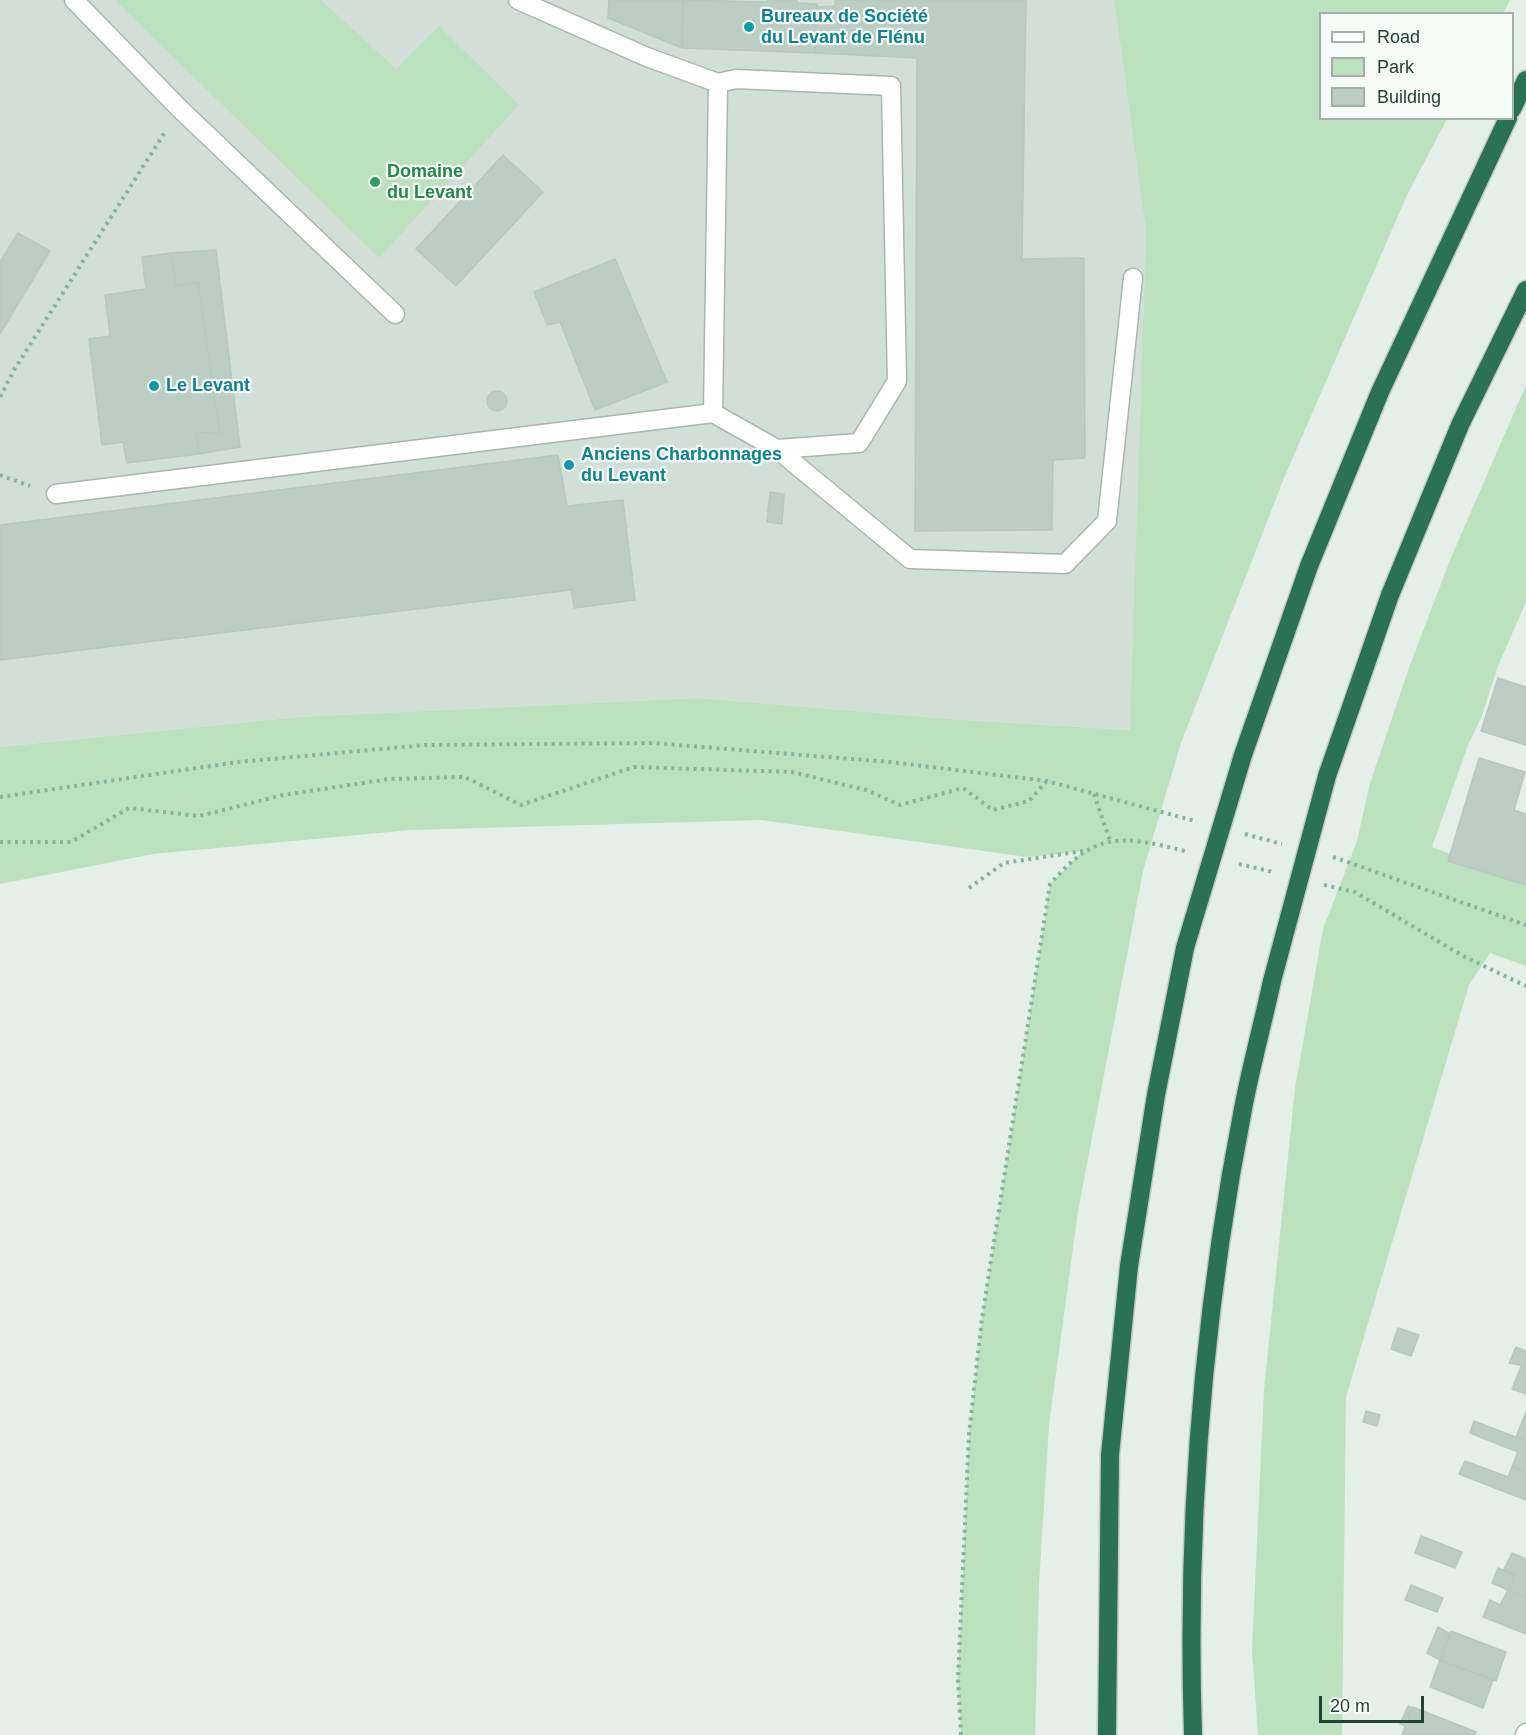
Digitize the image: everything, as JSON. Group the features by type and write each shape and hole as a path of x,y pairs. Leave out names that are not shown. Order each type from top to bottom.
{"highway":[{"path":"1514,105 1526,80"},
{"path":"1107,1735 1110,1455 1129,1266 1156,1095 1185,948 1243,755 1309,566 1380,392 1507,120"},
{"path":"1193,1735 1190,1635 1196,1491 1214,1285 1243,1108 1272,981 1327,776 1390,595 1460,425 1526,290"},
{"path":"1095,1735 1106,1706"}],"street":[{"path":"74,0 180,109 395,314"},
{"path":"518,0 647,57 717,83 736,79 891,86 897,381 860,443 777,449"},
{"path":"713,413 717,83"},
{"path":"56,494 713,413 777,449 910,559 1065,564 1107,521 1133,278"}],"path":[{"path":"0,397 14,370 180,109"},
{"path":"0,475 56,494"},
{"path":"0,797 238,762 425,745 652,742 890,762 1047,781 1201,823"},
{"path":"0,842 72,842 129,808 200,816 283,795 389,779 465,777 521,805 634,767 792,772 866,790 900,805 963,788 993,810 1029,801 1047,781"},
{"path":"1094,794 1110,840"},
{"path":"1234,831 1291,846"},
{"path":"969,888 1004,862 1084,851 1110,840 1140,840 1197,853"},
{"path":"961,1735 958,1679 969,1434 982,1318 1050,884 1084,851"},
{"path":"1325,855 1347,860 1526,926"},
{"path":"1231,862 1276,873"},
{"path":"1321,884 1355,892 1463,956 1526,986"}],"shaded area":[{"name":"Anciens Charbonnages du Levant","path":"0,0 1114,0 1146,232 1131,730 963,720 698,698 298,717 0,747"}],"green space":[{"name":"Domaine du Levant","path":"115,0 321,0 396,69 439,26 519,105 379,258"},
{"path":"1114,0 1510,0 1504,12 1319,12 1319,120 1446,120 1408,193 1284,478 1181,743 1143,871 1078,1211 1049,1425 1039,1584 1035,1735 961,1735 958,1679 969,1434 982,1318 1050,884 1083,851 1027,857 761,820 411,830 153,854 0,884 0,747 298,717 698,698 963,720 1130,730 1146,232"},
{"path":"1526,385 1526,602 1498,666 1481,718 1468,745 1432,847 1488,868 1526,878 1526,966 1490,953 1469,985 1346,1397 1342,1735 1258,1735 1252,1650 1264,1390 1295,1088 1323,929 1357,841 1370,783 1410,665 1450,560"}],"building":[{"path":"609,0 683,0 682,48 608,18"},
{"name":"Bureaux de Société du Levant de Flénu","path":"683,0 768,2 768,0 797,0 797,3 817,4 815,53 682,48"},
{"path":"835,0 1026,0 1022,259 1084,258 1085,458 1053,460 1052,530 915,531 917,58 815,53 817,7 835,6"},
{"path":"503,155 543,192 456,286 416,249"},
{"path":"18,233 50,251 0,334 0,262"},
{"path":"216,250 240,447 199,454 196,432 220,434 198,282 176,286 171,253"},
{"name":"Le Levant","path":"171,253 176,286 198,282 220,434 196,432 199,454 127,463 123,442 102,445 89,339 110,336 105,295 146,289 142,257"},
{"path":"615,259 667,382 595,410 560,322 547,325 534,292"},
{"path":"497,391 504,394 507,401 504,408 497,411 490,408 487,401 490,394"},
{"path":"558,455 567,506 623,500 635,600 574,608 571,590 0,660 0,525"},
{"path":"770,492 784,494 782,524 767,522"},
{"path":"1498,678 1526,687 1526,745 1481,731"},
{"path":"1479,758 1525,772 1514,810 1526,814 1526,885 1448,861"},
{"path":"1398,1328 1419,1335 1411,1356 1391,1349"},
{"path":"1516,1347 1526,1351 1526,1366 1509,1363"},
{"path":"1522,1364 1526,1366 1526,1394 1512,1389"},
{"path":"1366,1411 1380,1415 1377,1426 1363,1422"},
{"path":"1526,1412 1526,1441 1516,1437"},
{"path":"1474,1421 1526,1441 1526,1472 1512,1467 1518,1452 1470,1433"},
{"path":"1465,1461 1508,1477 1512,1467 1526,1472 1526,1500 1459,1474"},
{"path":"1421,1536 1462,1552 1455,1568 1415,1553"},
{"path":"1512,1553 1526,1559 1526,1597 1508,1590 1515,1575 1504,1569"},
{"path":"1498,1568 1515,1575 1508,1590 1492,1583"},
{"path":"1411,1585 1443,1598 1437,1612 1405,1600"},
{"path":"1508,1590 1526,1597 1526,1634 1483,1617 1490,1600 1500,1605"},
{"path":"1438,1627 1450,1634 1440,1660 1427,1653"},
{"path":"1451,1631 1506,1652 1496,1681 1440,1660"},
{"path":"1440,1660 1493,1680 1483,1708 1430,1687"},
{"path":"1408,1706 1412,1708 1405,1726 1400,1724"},
{"path":"1413,1707 1476,1732 1475,1735 1402,1735"}],"place":[{"name":"Bureaux de Société du Levant de Flénu","path":"749,27"},
{"name":"Domaine du Levant","path":"375,182"},
{"name":"Le Levant","path":"154,386"},
{"name":"Anciens Charbonnages du Levant","path":"569,465"}]}
